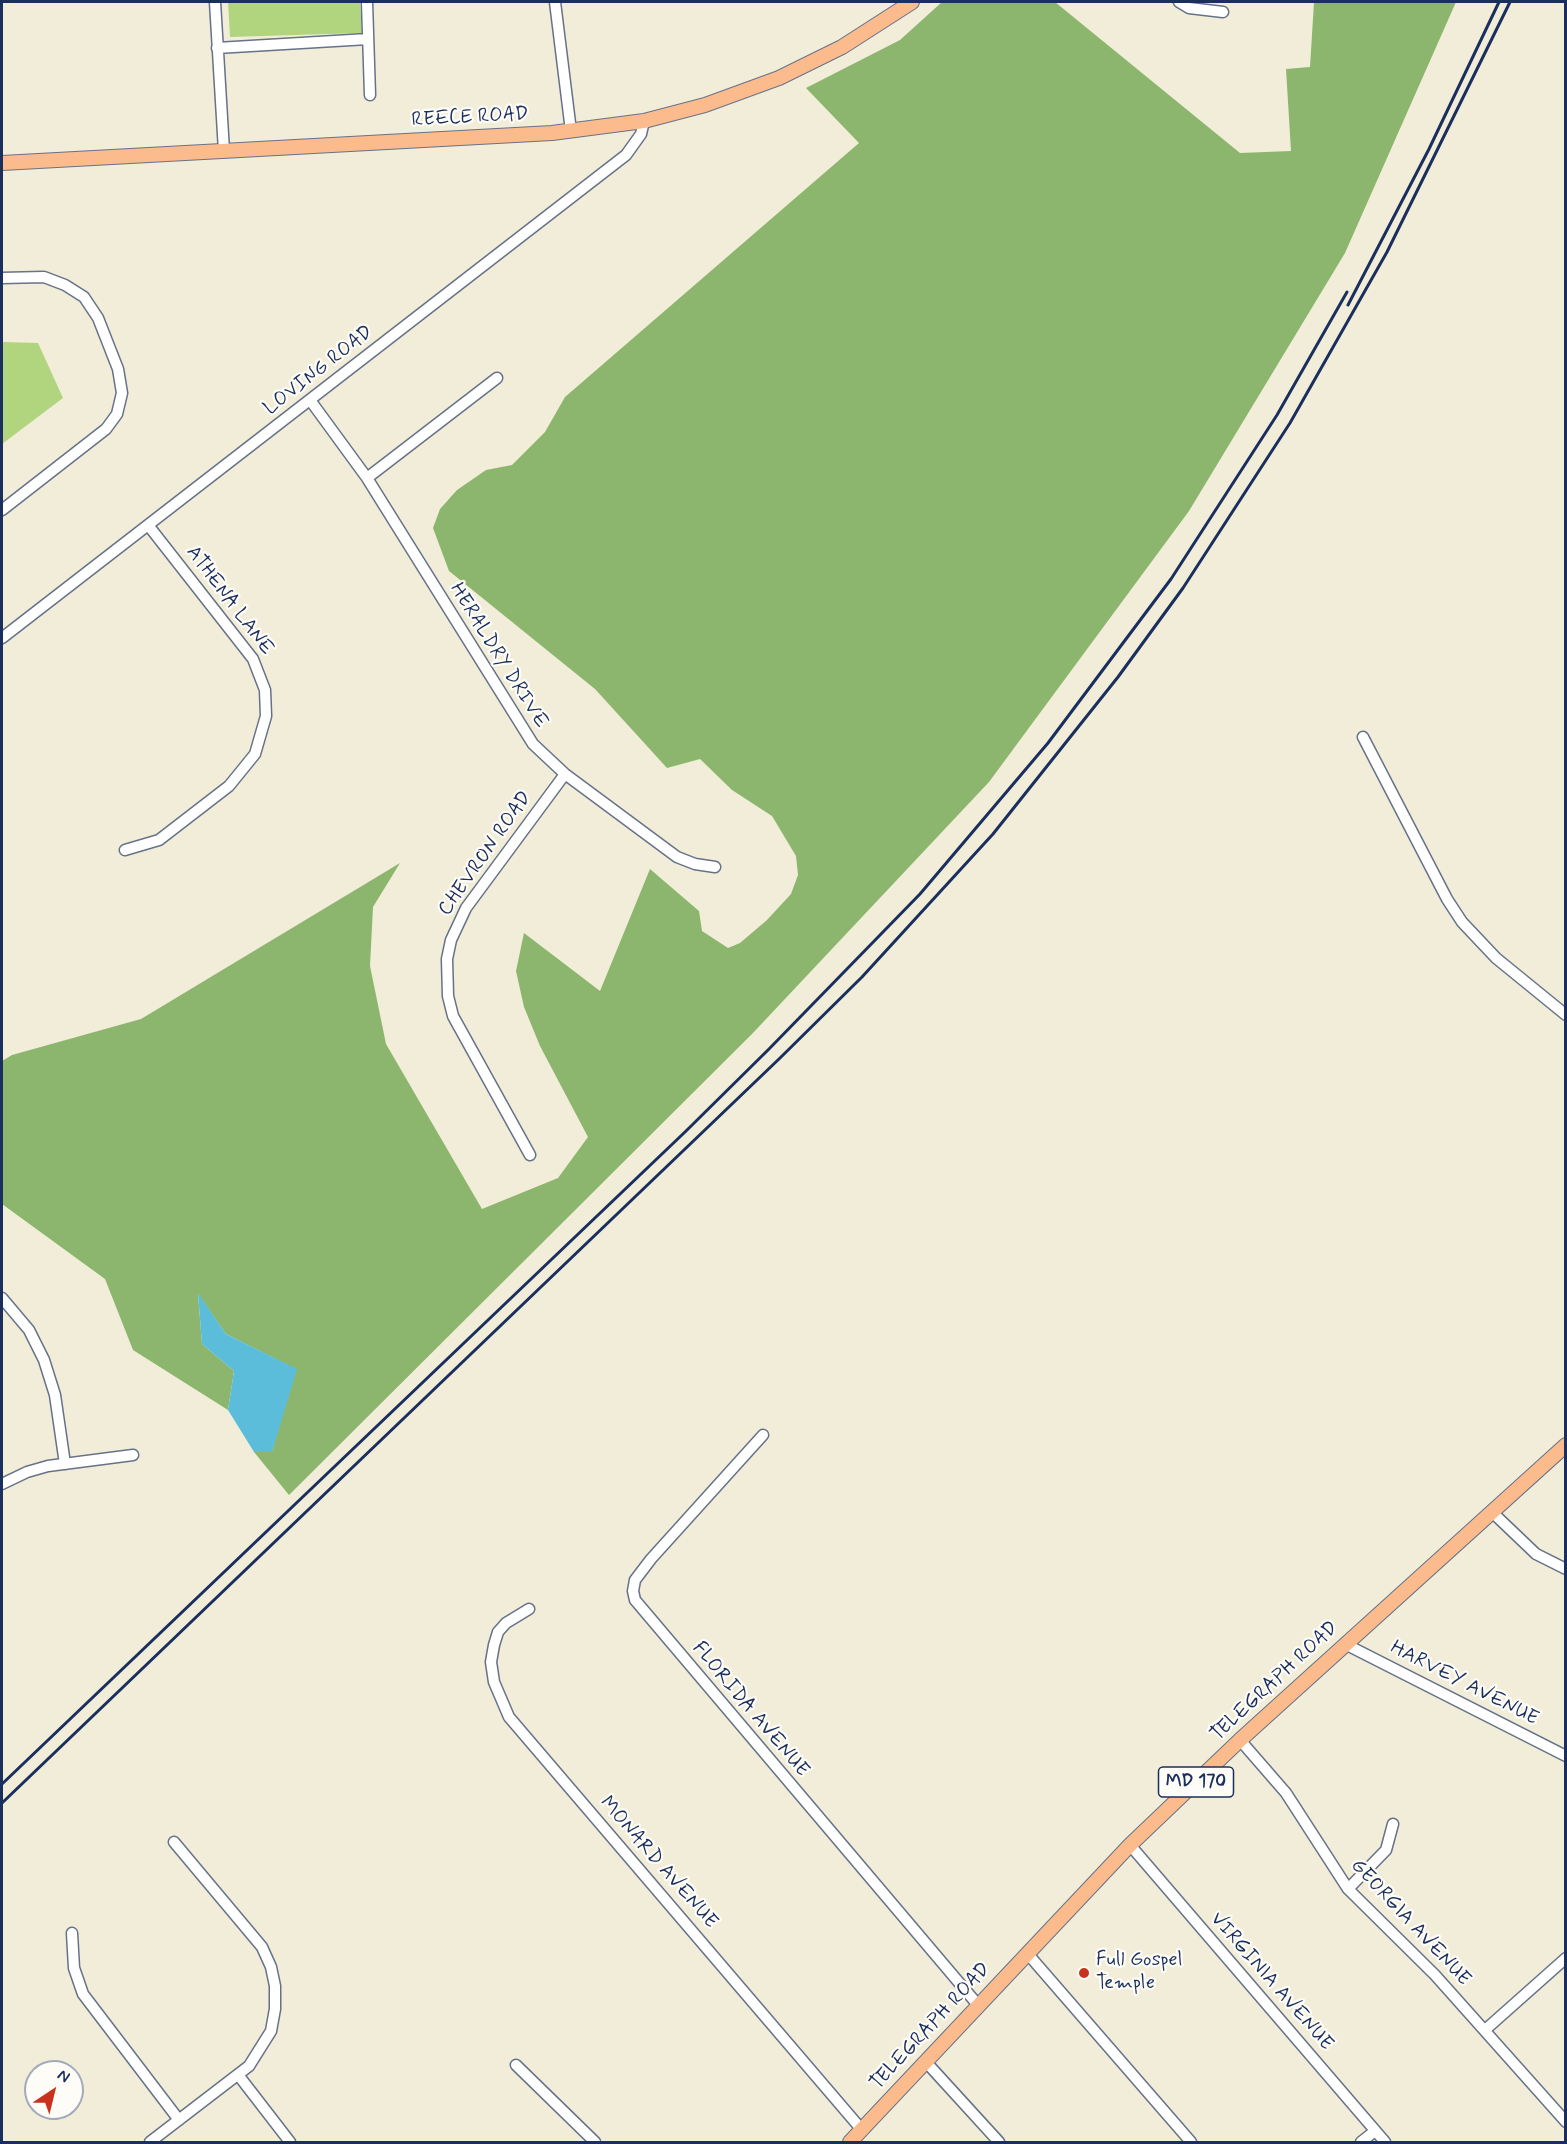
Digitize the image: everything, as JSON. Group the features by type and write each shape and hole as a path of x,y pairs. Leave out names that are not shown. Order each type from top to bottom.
{"main road":[{"name":"REECE ROAD","path":"2,163 571,131 644,121 705,105 779,78 842,47 912,2"},
{"name":"TELEGRAPH ROAD","path":"850,2142 1130,1845 1240,1740 1566,1445"}],"street":[{"path":"216,2 224,151"},
{"path":"367,2 370,95"},
{"path":"555,2 571,131"},
{"path":"1179,2 1189,9 1223,12"},
{"path":"217,48 368,39"},
{"name":"LOVING ROAD","path":"2,638 626,155 638,140 644,121"},
{"path":"2,278 44,277 65,285 84,297 98,318 118,369 123,393 117,414 106,429 2,510"},
{"path":"367,478 497,378"},
{"name":"HERALDRY DRIVE","path":"310,400 367,478 521,728 547,759 677,857 695,864 715,867"},
{"name":"ATHENA LANE","path":"125,850 159,840 229,786 255,754 266,716 265,690 253,659 148,525"},
{"path":"1363,737 1447,899 1462,922 1496,958 1566,1015"},
{"name":"CHEVRON ROAD","path":"530,1155 453,1016 447,996 447,959 451,940 466,908 565,774"},
{"path":"2,1298 29,1330 44,1360 55,1395 65,1464"},
{"name":"FLORIDA AVENUE","path":"763,1435 647,1564 635,1580 633,1590 635,1600 978,2006"},
{"path":"2,1484 27,1472 65,1464 133,1455"},
{"path":"1492,1512 1536,1554 1566,1569"},
{"name":"MONARD AVENUE","path":"529,1609 506,1623 498,1632 494,1645 491,1662 494,1682 509,1717 862,2130"},
{"name":"HARVEY AVENUE","path":"1345,1644 1566,1756"},
{"name":"GEORGIA AVENUE","path":"1240,1740 1286,1793 1348,1889 1485,2030 1566,2122"},
{"path":"1348,1889 1386,1850 1392,1824"},
{"path":"150,2142 239,2076 260,2053 270,2031 275,1986 271,1967 262,1947 174,1842"},
{"name":"VIRGINIA AVENUE","path":"1130,1845 1385,2142"},
{"path":"72,1933 74,1968 83,1994 179,2120"},
{"path":"1027,1953 1191,2142"},
{"path":"1485,2030 1566,1958"},
{"path":"926,2062 999,2142"},
{"path":"516,2065 595,2142"},
{"path":"239,2076 290,2142"},
{"path":"1361,2142 1374,2131"}],"green space":[{"path":"228,2 360,2 362,33 230,37"},
{"path":"942,2 1055,2 1240,153 1291,151 1286,69 1310,67 1314,2 1456,2 1345,253 1189,511 989,782 752,1034 289,1495 254,1452 272,1451 296,1369 226,1334 198,1294 202,1344 234,1371 228,1410 133,1350 105,1279 2,1204 2,1061 12,1055 141,1019 400,863 373,907 370,966 386,1044 482,1209 558,1178 588,1137 540,1046 524,1007 516,971 524,933 600,991 650,869 699,911 702,931 728,948 740,943 767,920 791,894 798,875 796,856 772,816 732,790 700,759 667,768 595,689 449,571 433,528 440,509 457,490 486,470 512,465 545,432 565,397 859,143 806,88 900,40"},
{"path":"2,342 38,343 63,398 2,444"}],"water":[{"path":"198,1293 226,1334 297,1369 272,1452 254,1452 228,1410 234,1371 202,1344"}],"railway":[{"path":"1348,305 1429,149 1499,2"},
{"path":"2,1803 779,1059 862,977 993,834 1118,677 1183,588 1290,423 1387,252 1510,2"},
{"path":"2,1784 685,1132 920,894 1048,743 1171,579 1277,415 1347,292"}],"place":[{"name":"Full Gospel Temple","path":"1084,1973"}]}
